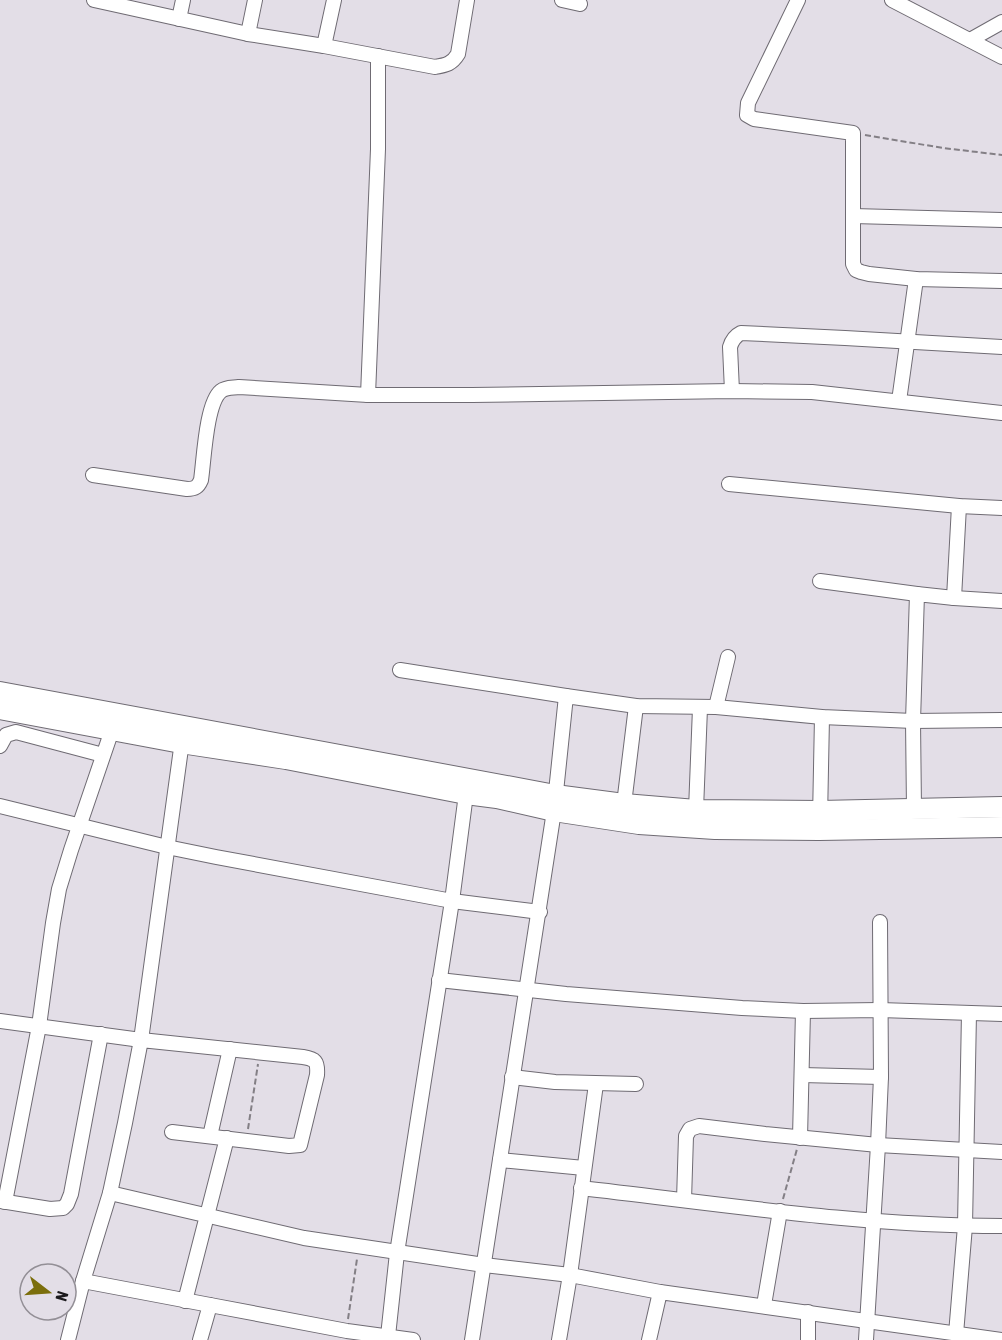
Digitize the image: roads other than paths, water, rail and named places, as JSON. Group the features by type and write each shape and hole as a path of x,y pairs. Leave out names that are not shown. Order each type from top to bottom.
{"main road":[{"path":"0,692 286,759 466,794 555,803 624,804 820,820 1002,827"},
{"path":"0,709 112,730 183,734 555,803 639,824 715,829 914,809 1002,807"}],"street":[{"path":"94,0 248,34 435,67 445,66 458,54 468,0"},
{"path":"179,18 183,0"},
{"path":"248,34 255,0"},
{"path":"324,46 334,0"},
{"path":"562,0 580,4"},
{"path":"798,0 748,103 747,115 754,119 853,133 853,264 856,270 869,274 916,279 1002,280"},
{"path":"892,0 1002,57"},
{"path":"970,40 1002,22"},
{"path":"368,395 378,149 378,56"},
{"path":"853,216 1002,220"},
{"path":"899,401 916,279"},
{"path":"732,391 730,347 736,335 741,333 1002,347"},
{"path":"93,475 195,489 201,480 213,401 225,388 368,395 812,392 1002,413"},
{"path":"729,484 959,507 1002,508"},
{"path":"954,598 959,507"},
{"path":"820,581 917,594 1002,601"},
{"path":"914,809 913,721 917,594"},
{"path":"716,707 728,657"},
{"path":"400,670 636,706 716,707 822,717 913,721 1002,720"},
{"path":"472,1340 540,912 555,803 566,696"},
{"path":"624,804 636,706"},
{"path":"696,810 700,708"},
{"path":"820,820 822,717"},
{"path":"101,1034 67,1204 63,1208 50,1209 3,1202 39,1026 59,889 112,730"},
{"path":"0,746 6,735 16,732 103,754"},
{"path":"68,1340 110,1193 126,1122 141,1040 183,734"},
{"path":"388,1336 397,1253 452,901 466,794"},
{"path":"0,806 167,847 452,901 540,912"},
{"path":"866,1340 881,1077 880,922"},
{"path":"439,980 526,990 803,1011 880,1010 1002,1014"},
{"path":"800,1138 803,1011"},
{"path":"956,1334 965,1226 969,1013"},
{"path":"0,1021 141,1040 259,1052 312,1059 316,1062 316,1075 300,1144 289,1146 172,1132"},
{"path":"210,1136 230,1050"},
{"path":"802,1075 881,1077"},
{"path":"512,1077 555,1082 636,1084"},
{"path":"559,1340 596,1084"},
{"path":"684,1200 685,1141 687,1132 699,1126 878,1145 1002,1152"},
{"path":"185,1300 227,1138"},
{"path":"500,1160 584,1168"},
{"path":"582,1188 873,1221 1002,1226"},
{"path":"110,1193 304,1238 397,1253 570,1275 660,1292 1002,1340"},
{"path":"764,1305 780,1211"},
{"path":"83,1281 347,1331 413,1340"},
{"path":"649,1340 660,1292"},
{"path":"200,1340 210,1305"},
{"path":"808,1312 808,1340"}]}
